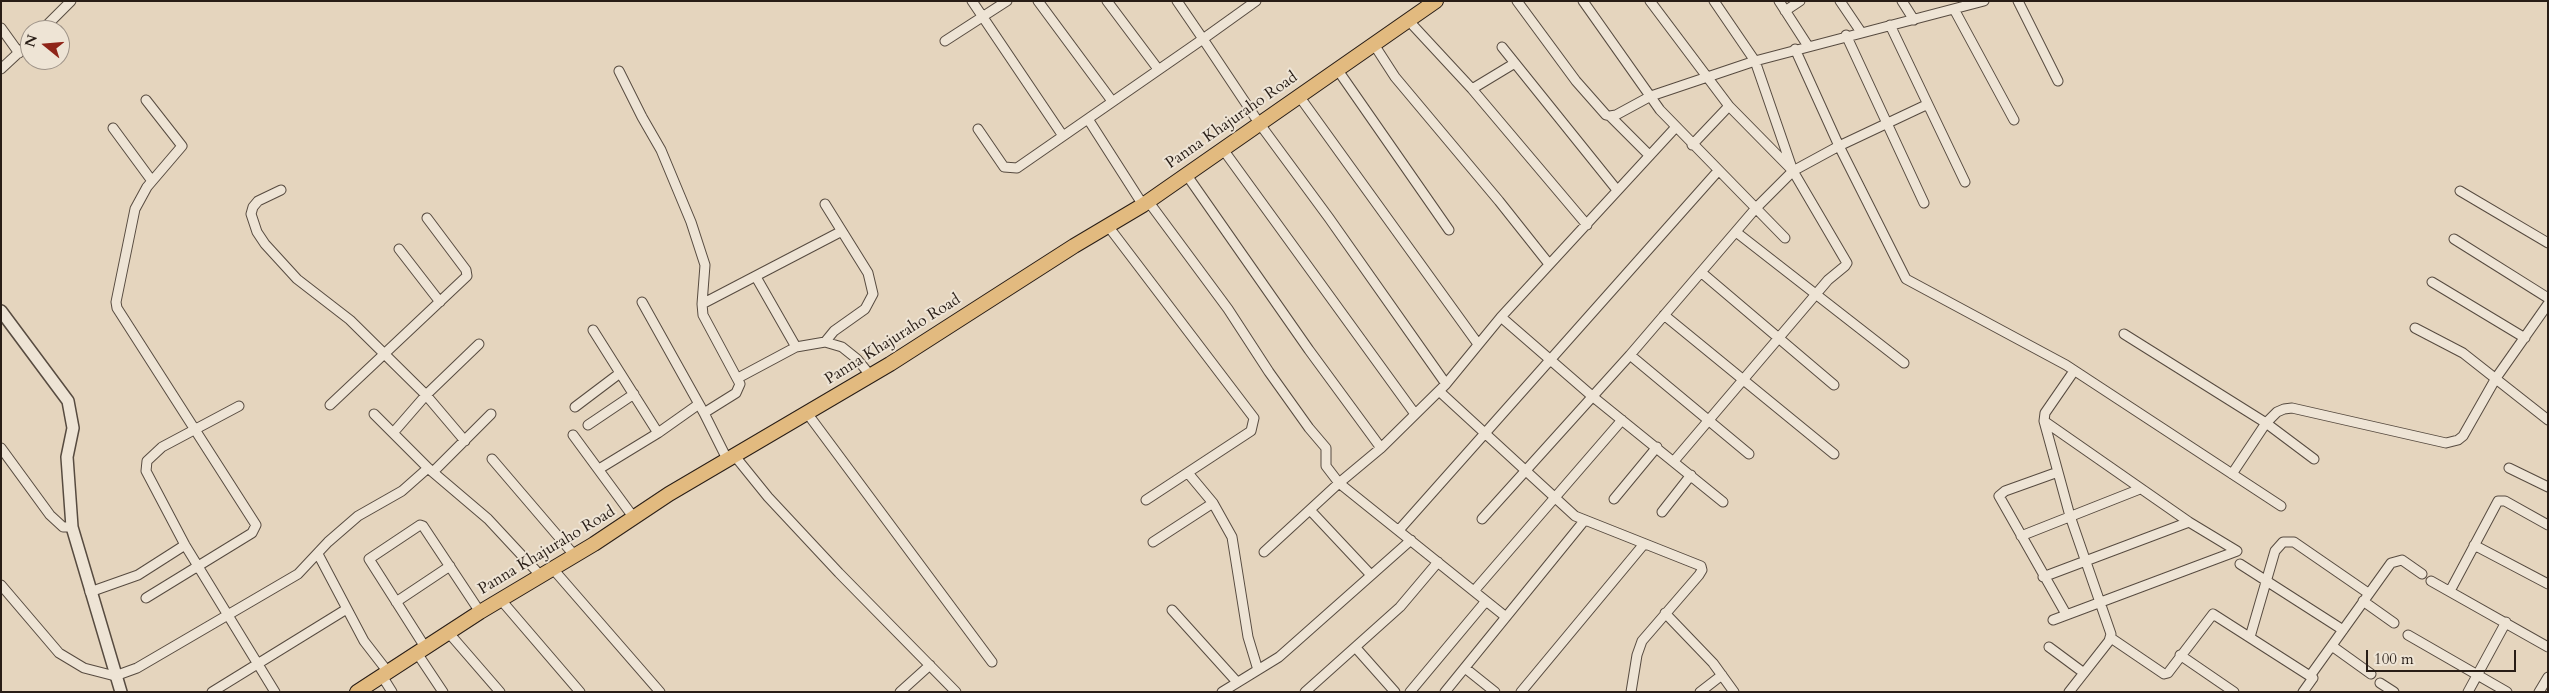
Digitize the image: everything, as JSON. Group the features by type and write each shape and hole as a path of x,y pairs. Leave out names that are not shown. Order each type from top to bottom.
{"main road":[{"name":"Panna Khajuraho Road","path":"356,692 448,632 575,556 730,457 870,375 1145,203 1436,1"}],"street":[{"path":"52,20 71,1"},
{"path":"972,1 1063,136"},
{"path":"945,41 1008,1"},
{"path":"1038,1 1112,101"},
{"path":"1106,1 1158,69"},
{"path":"1177,1 1259,123 1329,218 1442,388 1485,433 1554,497 1584,521 1700,566 1702,570 1642,641 1637,655 1631,692"},
{"path":"978,129 1004,167 1010,169 1017,168 1256,1"},
{"path":"1517,1 1576,81 1606,115 1610,116 1649,155"},
{"path":"1583,1 1651,96 1692,146 1785,238"},
{"path":"1650,1 1704,76 1729,106 1793,171"},
{"path":"1674,461 1742,379 1780,339 1828,280 1845,266 1846,258 1793,171 1755,61 1714,1"},
{"path":"1778,1 1808,46"},
{"path":"1785,11 1800,1"},
{"path":"1840,1 1861,32"},
{"path":"1902,1 1914,20"},
{"path":"1610,116 1616,115 1651,96 1704,76 1846,35 1955,10 1984,1"},
{"path":"2018,1 2058,81"},
{"path":"1955,10 2014,120"},
{"path":"1408,20 1472,90 1587,226"},
{"path":"1890,25 1926,105 1965,182"},
{"path":"1,28 19,53 1,69"},
{"path":"1846,35 1924,203"},
{"path":"1373,43 1395,77 1500,201 1549,264"},
{"path":"1502,47 1617,190"},
{"path":"1795,49 1839,146 1906,279 2074,371 2282,506"},
{"path":"1472,90 1515,63"},
{"path":"1337,69 1449,230"},
{"path":"619,71 642,117 662,150 699,243 705,265 703,315 738,378 739,389 736,393 704,413"},
{"path":"1299,96 1478,344"},
{"path":"146,100 182,146 152,181 135,209 116,302 256,525 252,533 146,598"},
{"path":"1482,519 1630,355 1756,208 1793,171 1839,146 1926,105"},
{"path":"1692,146 1729,106"},
{"path":"1088,119 1145,203 1228,309 1268,372 1326,448 1326,466 1339,483 1506,618"},
{"path":"1264,552 1339,483 1381,448 1442,388 1501,317 1549,264 1587,226 1617,190 1676,127"},
{"path":"113,128 152,181"},
{"path":"1222,148 1415,414"},
{"path":"1399,530 1718,171"},
{"path":"1186,174 1309,350 1381,448"},
{"path":"281,190 258,201 253,206 251,214 257,232 297,279 350,320 426,395 465,441"},
{"path":"2460,190 2548,243"},
{"path":"825,204 868,273 873,294 865,309 834,330 825,342"},
{"path":"330,405 467,276 466,270 427,218"},
{"path":"1108,226 1252,412 1254,418 1252,430 1146,500"},
{"path":"702,304 842,231"},
{"path":"1736,232 1904,363"},
{"path":"2454,239 2548,298"},
{"path":"399,249 440,302"},
{"path":"1702,273 1834,385"},
{"path":"756,277 796,347"},
{"path":"2432,282 2525,338"},
{"path":"642,302 730,457 956,692"},
{"path":"2232,474 2266,423 2277,412 2292,408 2446,443 2458,440 2463,436 2496,378 2548,304"},
{"path":"1,311 68,401 73,428 67,457 72,527 120,692"},
{"path":"1664,316 1834,454"},
{"path":"1501,317 1592,396 1723,502"},
{"path":"2415,328 2448,343 2496,378 2548,420"},
{"path":"593,330 658,433"},
{"path":"2124,334 2266,423 2314,459"},
{"path":"738,378 796,347 825,342 842,347 857,359 870,375"},
{"path":"393,433 426,395 479,344"},
{"path":"1630,355 1750,454"},
{"path":"2074,371 2045,413 2044,420 2070,516 2101,602 2111,638 2164,674 2213,614 2313,678 2304,692"},
{"path":"576,407 620,373"},
{"path":"588,425 634,394"},
{"path":"599,469 658,433 699,404"},
{"path":"239,406 162,448 148,461 146,466 150,480 185,545 230,615 256,664 275,692"},
{"path":"807,413 992,662"},
{"path":"374,414 431,470 547,573 660,692"},
{"path":"1,585 58,654 84,668 115,676 137,668 298,574 358,516 402,491 431,470 465,441 491,414"},
{"path":"1474,591 1622,420"},
{"path":"2044,420 2140,489 2237,551 2053,620"},
{"path":"572,434 634,518"},
{"path":"1614,499 1657,447"},
{"path":"1,448 50,515 63,527 72,527"},
{"path":"492,459 575,556"},
{"path":"2509,468 2548,488"},
{"path":"2058,472 2005,491 1999,496 2043,577 2066,614"},
{"path":"1188,473 1213,503 1232,537 1239,572 1246,630 1258,670"},
{"path":"1662,512 1691,475"},
{"path":"2021,536 2140,489"},
{"path":"2450,591 2498,501 2505,502 2548,525"},
{"path":"1153,542 1213,503"},
{"path":"1310,510 1371,576"},
{"path":"1446,692 1584,521"},
{"path":"2043,577 2189,522"},
{"path":"443,692 396,602 369,562 371,557 422,525 480,612"},
{"path":"1222,692 1279,657 1411,540"},
{"path":"2250,637 2275,551 2278,546 2287,541 2294,542 2366,597 2394,623"},
{"path":"1521,692 1644,544"},
{"path":"90,592 138,574 185,545"},
{"path":"2474,545 2548,584"},
{"path":"318,554 345,610 385,674 392,692"},
{"path":"2310,676 2394,560 2402,560 2422,574"},
{"path":"1306,691 1400,607 1438,562"},
{"path":"2240,564 2343,630"},
{"path":"396,602 450,566"},
{"path":"2431,580 2548,647"},
{"path":"501,600 580,692"},
{"path":"1410,692 1486,601"},
{"path":"212,692 345,610"},
{"path":"1172,610 1237,682"},
{"path":"1665,613 1713,663 1734,692"},
{"path":"2468,692 2506,622"},
{"path":"448,632 500,692"},
{"path":"2408,635 2507,692"},
{"path":"2069,692 2111,638"},
{"path":"2332,646 2371,674"},
{"path":"2049,647 2084,673"},
{"path":"1356,648 1395,692"},
{"path":"2180,655 2234,692"},
{"path":"900,692 930,665"},
{"path":"1465,668 1495,692"},
{"path":"1700,692 1722,675"},
{"path":"2539,692 2548,677"},
{"path":"2380,683 2394,692"}]}
